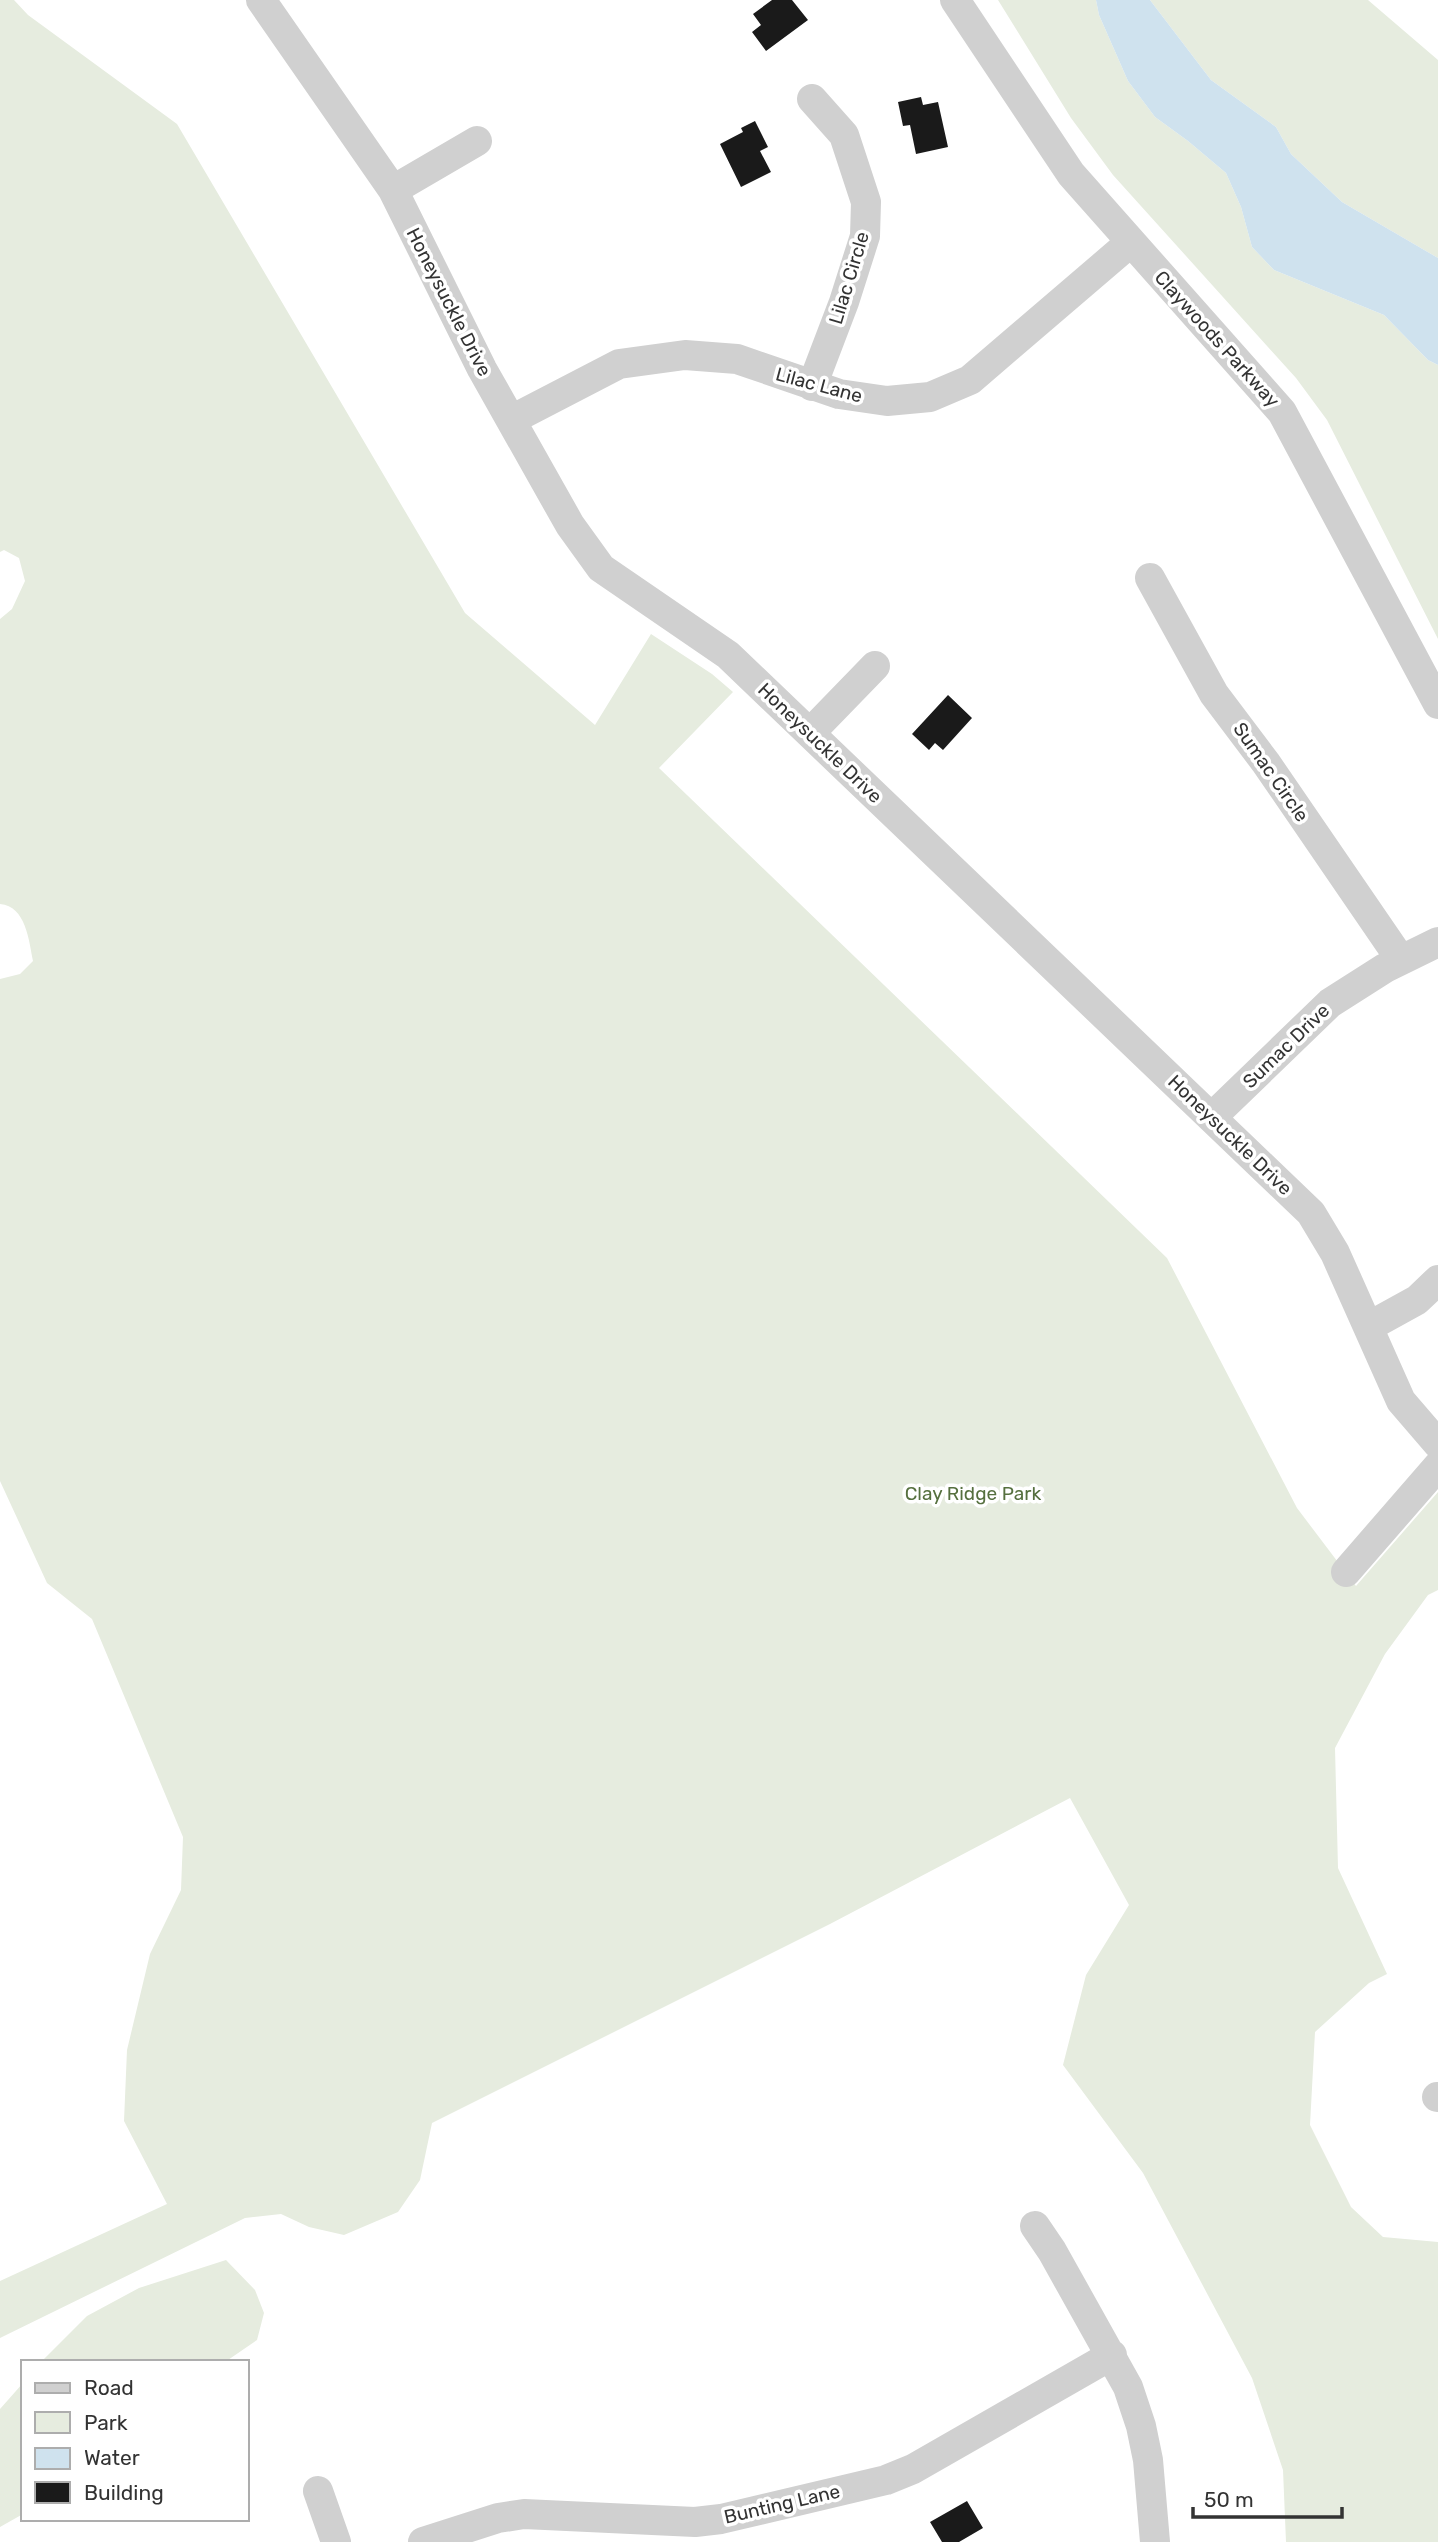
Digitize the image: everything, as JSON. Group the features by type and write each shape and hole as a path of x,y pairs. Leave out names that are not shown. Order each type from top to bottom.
{"street":[{"name":"Honeysuckle Drive","path":"261,0 393,190 482,369 570,525 601,568 728,655 1311,1213 1335,1253 1401,1401 1438,1444"},
{"name":"Claywoods Parkway","path":"955,0 1070,174 1282,412 1438,704"},
{"name":"Lilac Circle","path":"812,99 844,135 866,202 865,236 844,302 812,386"},
{"path":"393,190 477,141"},
{"name":"Lilac Lane","path":"511,420 619,364 685,355 737,359 839,394 887,401 930,397 971,380 1131,242"},
{"name":"Sumac Circle","path":"1150,578 1214,694 1266,764 1401,960"},
{"path":"810,733 875,666"},
{"name":"Sumac Drive","path":"1212,1117 1330,1003 1401,960 1438,942"},
{"path":"1368,1327 1417,1300 1438,1280"},
{"path":"1346,1572 1438,1466"},
{"path":"1035,2226 1052,2250 1128,2387 1141,2426 1148,2460 1155,2542"},
{"name":"Bunting Lane","path":"423,2542 498,2518 524,2514 695,2522 721,2519 886,2480 913,2469 1112,2355"},
{"path":"318,2491 336,2542"}],"green space":[{"name":"Clay Ridge Park","path":"0,0 14,0 28,15 177,124 465,613 595,725 651,634 712,674 733,692 659,768 1167,1258 1297,1508 1356,1586 1438,1492 1438,1590 1428,1595 1385,1654 1335,1748 1338,1868 1387,1974 1369,1983 1315,2032 1310,2125 1351,2207 1383,2237 1438,2242 1438,2542 1286,2542 1283,2470 1252,2378 1143,2173 1063,2065 1086,1975 1129,1905 1070,1798 830,1924 432,2123 420,2180 398,2212 344,2235 309,2227 281,2214 245,2218 0,2338 0,2281 167,2204 124,2121 127,2050 150,1954 181,1890 183,1837 92,1619 47,1583 0,1481 0,979 20,974 33,961 28,935 21,918 9,906 0,904 0,619 12,609 25,581 19,558 4,550 0,552"},
{"path":"998,0 1096,0 1099,15 1128,81 1155,117 1226,173 1241,207 1252,247 1274,270 1384,315 1428,360 1438,365 1438,639 1327,420 1296,378 1113,175 1071,118"},
{"path":"1150,0 1368,0 1438,60 1438,258 1342,202 1291,154 1276,127 1211,80"},
{"path":"226,2260 255,2290 264,2313 257,2340 228,2360 43,2360 87,2316 139,2288"},
{"path":"21,2385 21,2515 0,2527 0,2409"}],"water":[{"path":"1096,0 1150,0 1211,80 1276,127 1291,154 1342,202 1438,258 1438,365 1428,360 1384,315 1274,270 1252,247 1241,207 1226,173 1155,117 1128,81 1099,15"}],"building":[{"path":"772,0 792,0 808,20 766,51 752,32 761,25 753,14"},
{"path":"921,97 923,105 938,102 948,147 916,154 910,125 903,126 898,102"},
{"path":"755,121 768,147 760,151 771,172 741,187 720,144 743,132 741,128"},
{"path":"948,695 972,718 943,750 935,743 929,750 912,734"},
{"path":"967,2501 983,2528 959,2542 942,2542 930,2522"}]}
